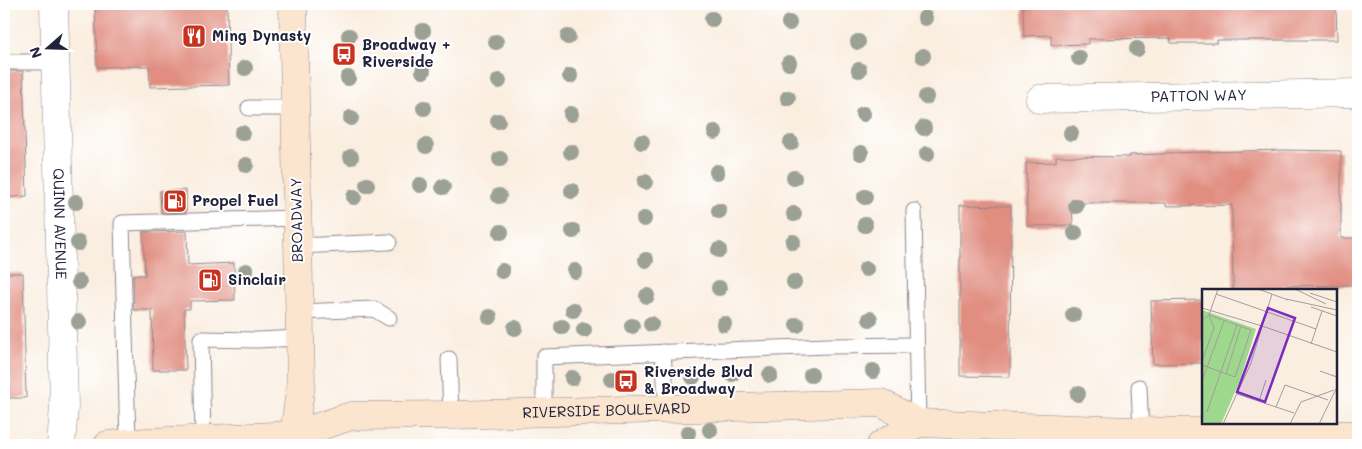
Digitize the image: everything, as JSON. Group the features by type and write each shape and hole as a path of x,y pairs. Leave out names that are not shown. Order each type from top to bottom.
{"main road":[{"name":"BROADWAY","path":"293,4 301,384 295,442"},
{"name":"RIVERSIDE BOULEVARD","path":"295,442 351,416 881,403 918,423 1141,431 1358,435"},
{"path":"881,445 918,423"},
{"name":"RIVERSIDE BOULEVARD","path":"118,444 202,440 295,442 324,445"}],"street":[{"name":"QUINN AVENUE","path":"54,4 64,406 61,445"},
{"name":"PATTON WAY","path":"1040,99 1358,93"}],"lane":[{"path":"4,62 55,62"},
{"path":"249,108 296,108"},
{"path":"914,211 918,423"},
{"path":"118,444 122,223 298,218"},
{"path":"298,246 388,242"},
{"path":"202,440 201,339 299,325 374,309 389,318"},
{"path":"544,412 544,357 916,344"},
{"path":"663,352 667,409"},
{"path":"449,359 451,415"},
{"path":"1139,387 1141,431"}],"building":[{"path":"95,4 227,4 229,85 150,87 149,66 97,67"},
{"path":"1068,4 1336,4 1337,40 1217,40 1217,43 1171,43 1171,38 1088,39 1088,44 1051,45 1051,35 1024,36 1023,6"},
{"path":"4,71 23,71 27,196 4,198"},
{"path":"1284,150 1341,151 1341,238 1355,238 1356,285 1282,286 1282,289 1233,289 1232,205 1166,206 1166,203 1072,203 1073,225 1027,226 1026,163 1056,162 1056,156 1130,157 1130,155"},
{"path":"186,190 186,212 161,213 160,191"},
{"path":"960,205 1011,206 1010,377 960,376"},
{"path":"187,231 188,265 234,263 235,300 190,301 190,309 184,309 186,370 153,370 152,310 134,310 133,275 145,275 143,232"},
{"path":"4,273 23,273 26,398 4,398"},
{"path":"1202,300 1202,363 1153,364 1151,301"}],"place":[{"name":"Ming Dynasty","path":"194,36"},
{"name":"Broadway + Riverside","path":"344,54"},
{"name":"Propel Fuel","path":"175,201"},
{"name":"Sinclair","path":"210,280"},
{"name":"Riverside Blvd & Broadway","path":"626,381"}]}
